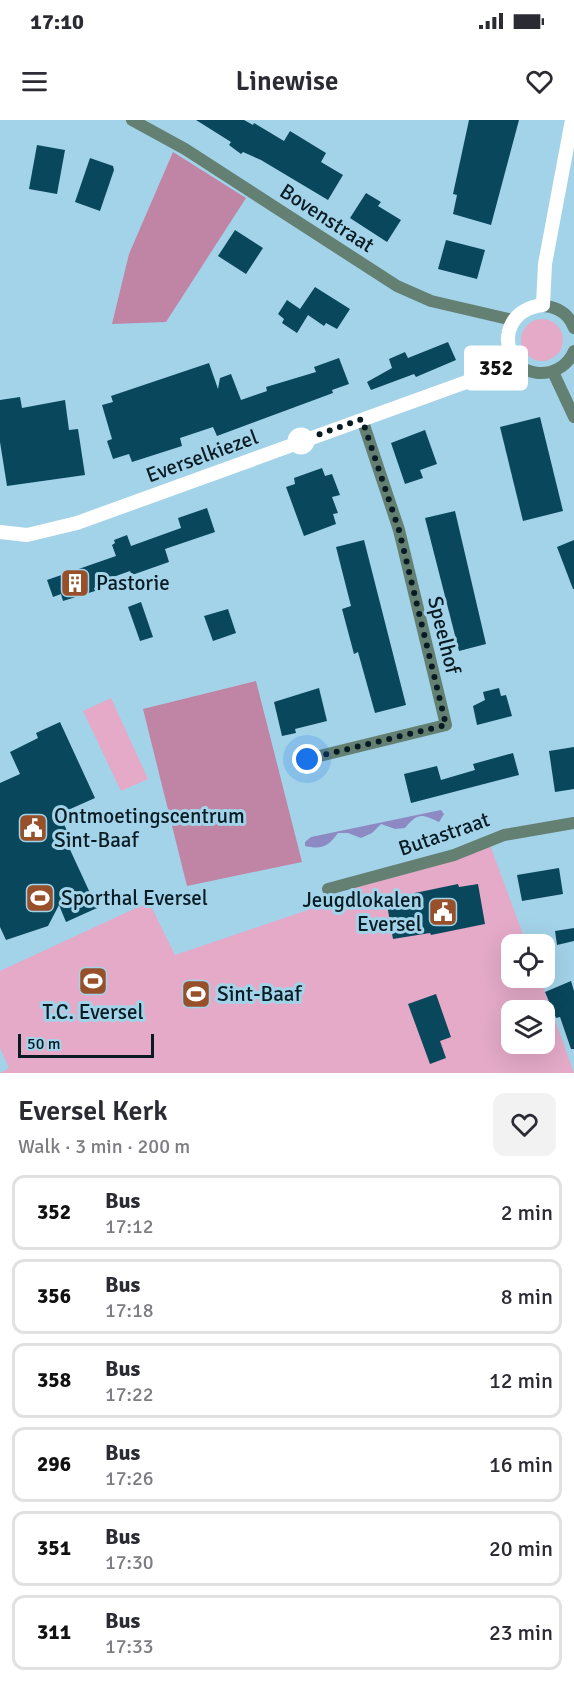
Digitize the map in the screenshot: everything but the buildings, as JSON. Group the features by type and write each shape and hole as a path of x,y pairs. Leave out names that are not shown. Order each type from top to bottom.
{"street":[{"name":"Bovenstraat","path":"132,120 185,149 397,285 430,301 513,320"},
{"path":"543,305 545,264 572,120"},
{"path":"574,328 565,314 543,305 525,309 513,320 507,334 507,344 514,360 533,373 553,372 563,367 574,351"},
{"name":"Everselkiezel","path":"0,531 27,535 77,523 483,376 514,360"},
{"path":"553,372 574,417"},
{"name":"Speelhof","path":"307,759 446,725 399,530 362,419"},
{"name":"Butastraat","path":"328,889 454,855 504,835 574,823"}],"shaded area":[{"path":"173,152 246,198 166,322 112,324 129,254"},
{"path":"542,319 550,320 557,325 562,332 562,348 557,355 550,360 542,361 534,360 527,355 522,348 521,340 522,332 527,325 534,320"},
{"path":"256,681 302,862 187,886 143,709"},
{"path":"111,698 148,779 121,791 83,711"},
{"path":"441,810 444,814 439,822 421,816 413,819 405,828 395,829 381,824 372,833 361,838 348,833 338,833 324,846 305,846 305,842 311,837"},
{"name":"Sint-Baaf","path":"490,845 523,934 501,934 501,988 544,988 548,1000 501,1000 501,1054 555,1054 555,1020 574,1073 0,1073 9,1068 0,1048 0,971 149,902 175,955 355,894 353,885 455,859"}],"bus line":[{"name":"352","path":"0,532 27,535 77,523 483,376 514,360 507,344 509,327 525,309 543,305 545,264 572,120"}],"place":[{"name":"Pastorie","path":"75,583"},
{"name":"Ontmoetingscentrum Sint-Baaf","path":"33,828"},
{"name":"Sporthal Eversel","path":"40,898"},
{"name":"Jeugdlokalen Eversel","path":"443,912"},
{"name":"T.C. Eversel","path":"93,981"},
{"name":"Sint-Baaf","path":"196,994"}],"route":[{"path":"301,441 295,443 362,419 399,530 446,725 307,759"}]}
